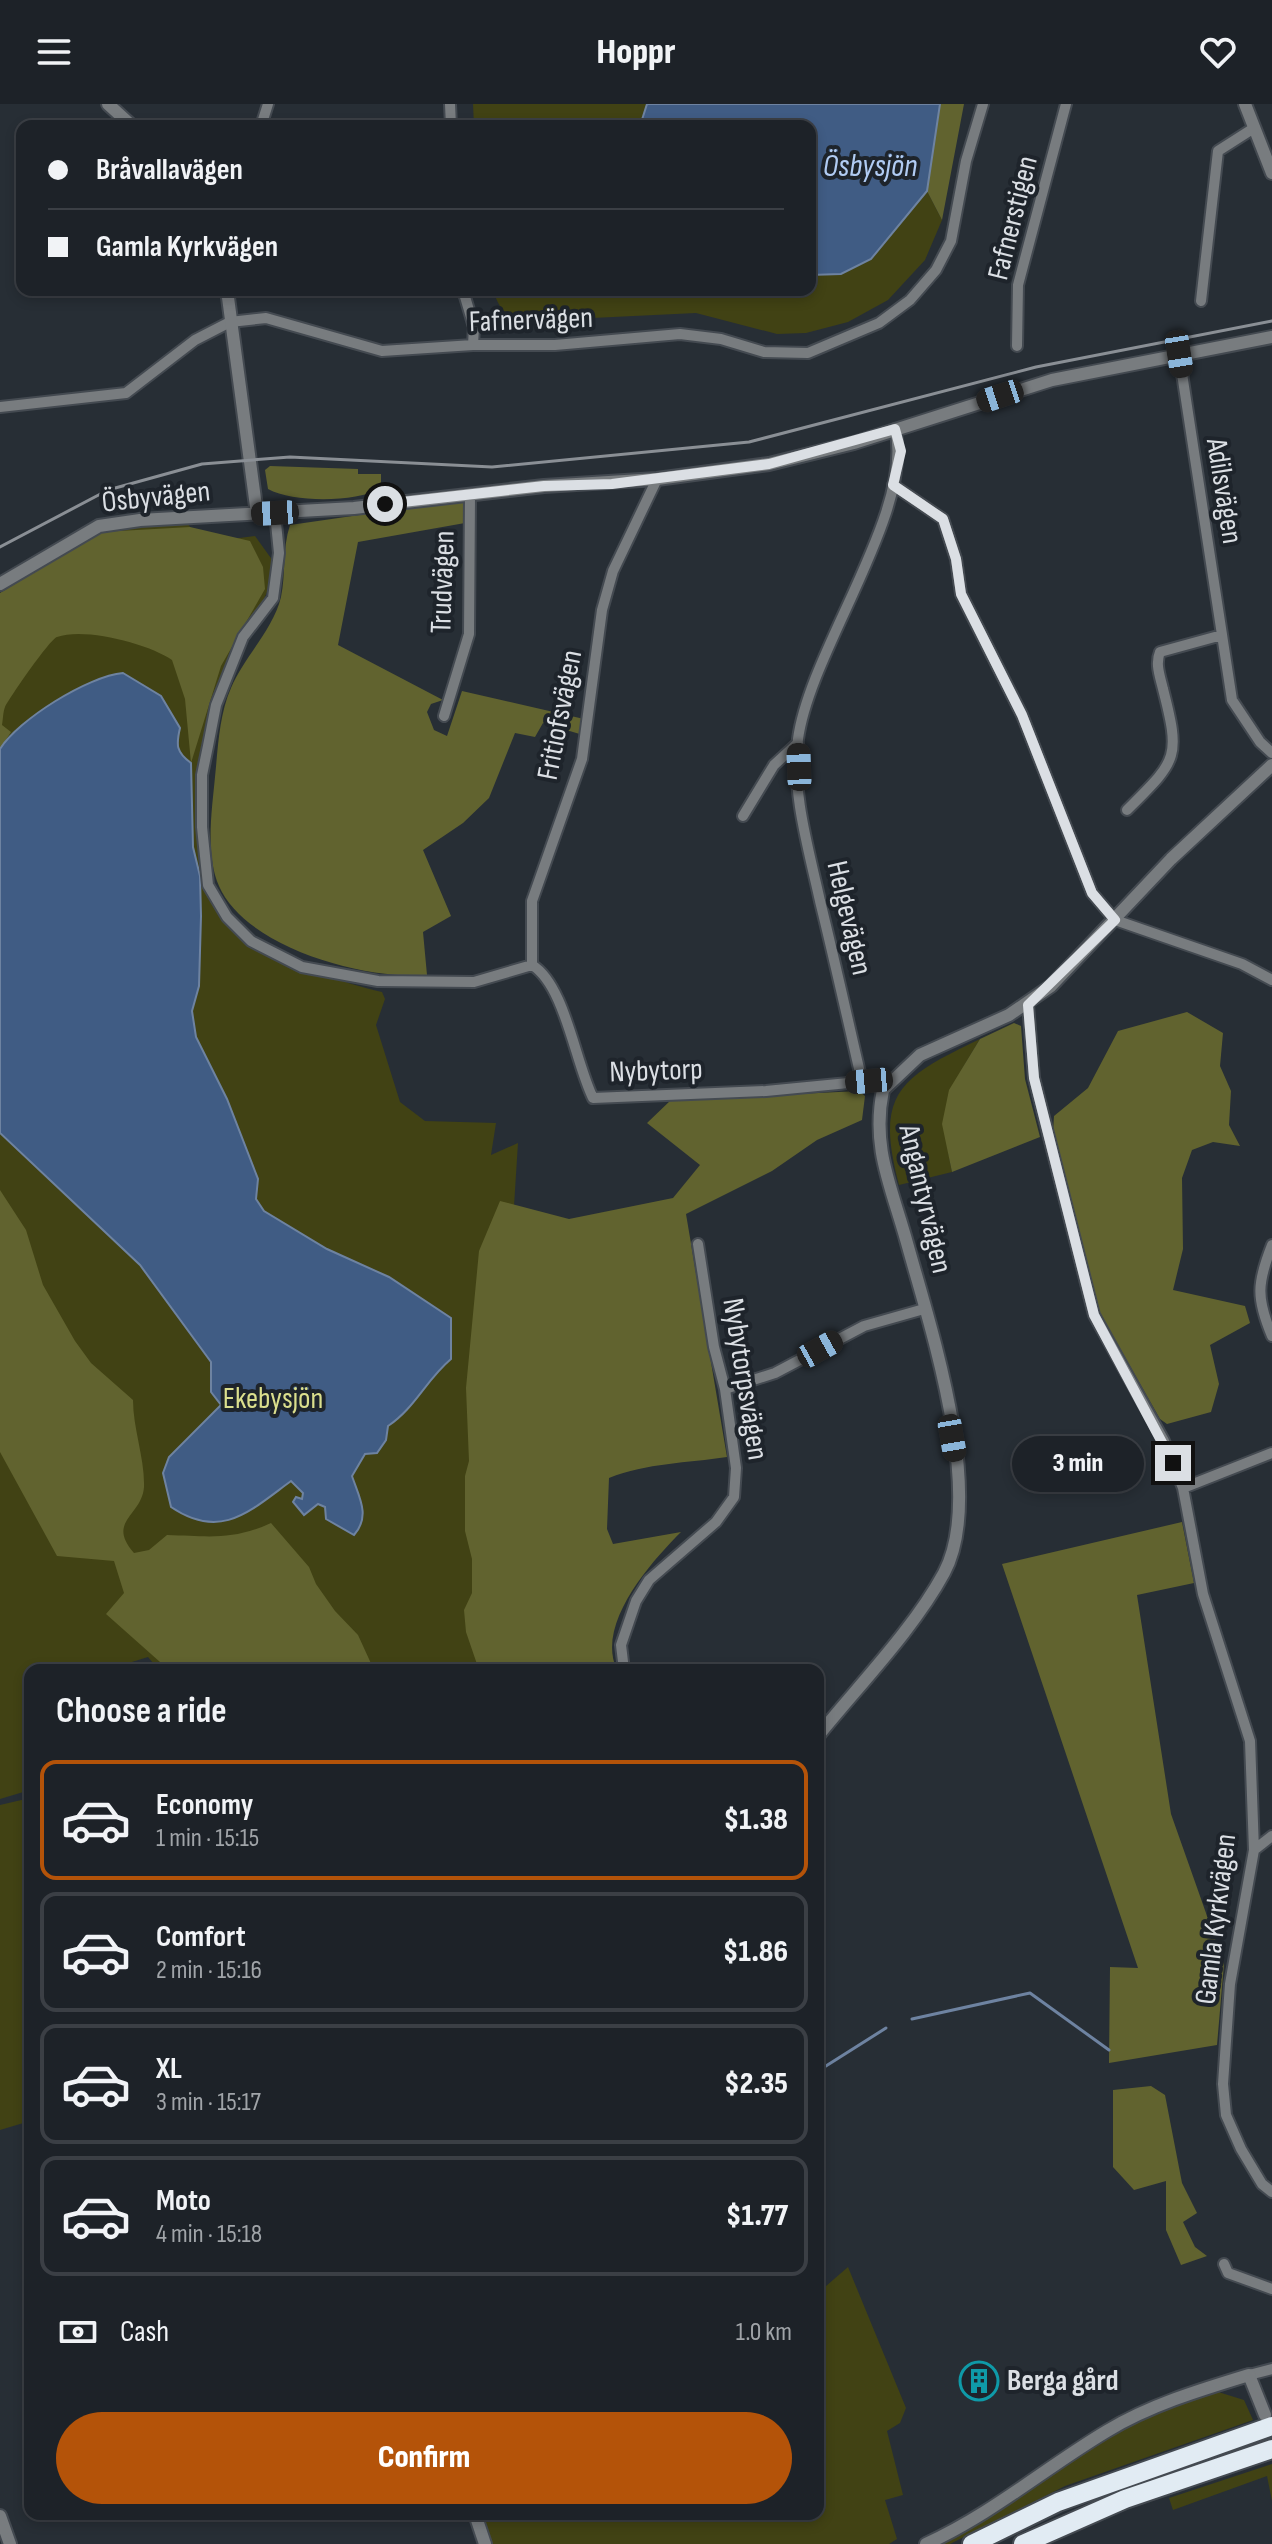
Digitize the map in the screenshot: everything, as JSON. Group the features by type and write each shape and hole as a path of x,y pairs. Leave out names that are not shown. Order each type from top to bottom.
{"highway":[{"path":"972,2544 1058,2502 1268,2420"},
{"path":"1023,2544 1125,2499 1272,2449"}],"street":[{"path":"108,104 125,120"},
{"name":"Fafnervägen","path":"0,407 126,393 195,340 230,322 266,318 382,351 473,345 555,345 680,334 721,339 764,352 808,353 879,323 910,300 936,270 951,241 966,161 983,104"},
{"name":"Fafnerstigen","path":"1017,346 1018,285 1066,104"},
{"path":"1245,104 1272,173"},
{"path":"1201,301 1218,151 1254,128"},
{"path":"228,296 257,514"},
{"path":"465,296 474,327 473,345"},
{"name":"Ösbyvägen","path":"0,584 99,526 140,520 275,513 657,479 769,464 1052,380 1272,337"},
{"name":"Adilsvägen","path":"1179,354 1232,700 1272,753"},
{"name":"Helgevägen","path":"869,1081 860,1073 808,847 798,743 803,709 879,531 901,451 895,429"},
{"name":"Fritiofsvägen","path":"532,965 532,901 582,759 602,610 613,571 657,479"},
{"path":"893,485 943,519 956,559 961,594 1022,715 1092,893 1115,920 1242,964 1272,980"},
{"name":"Trudvägen","path":"444,716 469,634 470,495"},
{"path":"275,513 279,553 273,598 243,637 216,705 202,775 202,827 208,885 227,917 251,941 302,967 378,981 474,982 532,965"},
{"path":"1127,810 1162,775 1175,749 1159,672 1160,652 1222,635"},
{"path":"743,816 774,765 798,743"},
{"name":"Angantyrvägen","path":"824,1729 925,1603 945,1572 960,1518 961,1486 942,1378 878,1143 883,1090 920,1055 1028,1005 1115,920 1171,859 1272,765"},
{"name":"Nybytorp","path":"532,965 545,973 593,1098 766,1091 869,1081"},
{"name":"Gamla Kyrkvägen","path":"1028,1005 1034,1078 1094,1315 1164,1441 1183,1488 1203,1594 1250,1741 1254,1850 1232,1970 1223,2084 1226,2115 1241,2149 1262,2184 1272,2192"},
{"path":"869,1081 883,1090"},
{"name":"Nybytorpsvägen","path":"623,1664 621,1645 636,1601 649,1580 716,1522 734,1497 736,1468 725,1389 714,1347 698,1244"},
{"path":"1272,1245 1261,1272 1258,1304 1272,1336"},
{"path":"725,1389 775,1373 864,1326 924,1309"},
{"path":"1183,1488 1272,1453"},
{"path":"1254,1850 1272,1836"},
{"path":"1224,2264 1228,2273 1272,2289"},
{"path":"926,2544 995,2509 1108,2430 1155,2407 1272,2369"},
{"path":"1249,2375 1268,2420"},
{"path":"0,2516 10,2544"},
{"path":"477,2520 485,2544"}],"green space":[{"path":"473,104 647,104 642,120 474,120"},
{"path":"940,104 964,104 942,220 927,191"},
{"path":"927,191 942,220 925,260 888,300 848,322 806,333 777,334 696,313 530,321 506,312 495,296 816,296 816,275 841,274 871,259"},
{"path":"270,466 358,469 358,474 381,474 381,489 341,498 293,497 268,489 265,470"},
{"path":"463,500 465,523 358,542 338,645 443,700 431,704 427,712 434,730 447,736 462,691 584,719 583,735 543,723 535,737 515,733 489,798 463,823 423,850 451,916 423,932 427,975 372,972 310,956 254,927 233,908 215,873 212,860 212,803 218,743 231,688 277,609 290,525"},
{"name":"Ekebysjön","path":"163,523 188,524 195,534 231,539 255,536 273,561 265,597 235,652 205,736 200,765 206,873 221,905 258,941 333,978 382,992 385,999 376,1025 400,1102 425,1121 496,1123 491,1155 518,1143 510,1269 591,1664 154,1664 148,1657 125,1664 24,1664 24,1792 0,1799 0,596 90,539 111,531"},
{"path":"190,527 250,541 263,567 265,589 221,666 191,763 185,699 172,660 133,643 84,634 57,637 30,669 5,707 2,725 11,732 0,749 0,593 101,532"},
{"path":"1187,1012 1223,1033 1220,1066 1231,1091 1229,1125 1240,1146 1213,1142 1192,1150 1182,1178 1183,1249 1173,1290 1245,1306 1250,1323 1210,1345 1219,1384 1211,1412 1167,1424 1160,1419 1100,1313 1053,1133 1054,1116 1088,1088 1118,1031"},
{"path":"1014,1023 1021,1026 1025,1079 1040,1137 952,1172 942,1124 949,1090 980,1039"},
{"path":"980,1039 952,1089 945,1115 952,1172 899,1185 890,1128 900,1091 930,1065"},
{"path":"859,1091 865,1096 862,1120 817,1140 772,1171 686,1214 727,1457 652,1466 609,1478 607,1529 613,1544 681,1532 642,1576 620,1614 612,1652 615,1664 477,1664 466,1632 464,1610 472,1593 472,1559 465,1531 465,1476 469,1461 466,1388 479,1251 500,1201 569,1219 673,1198 700,1165 647,1123 671,1100"},
{"path":"0,1190 26,1230 43,1285 75,1341 91,1363 133,1400 144,1487 123,1533 134,1553 149,1550 167,1535 232,1535 271,1523 309,1567 316,1584 335,1611 358,1635 371,1664 162,1664 106,1614 124,1593 114,1561 57,1556 0,1452"},
{"path":"1182,1522 1194,1583 1137,1595 1171,1814 1224,1964 1217,2045 1109,2063 1110,1967 1138,1968 1002,1564"},
{"path":"24,1799 24,2123 0,2130 0,1805"},
{"path":"1151,2086 1165,2095 1182,2183 1197,2213 1183,2222 1195,2247 1207,2256 1181,2265 1166,2230 1166,2181 1134,2190 1113,2167 1113,2090"},
{"path":"848,2267 906,2408 900,2423 887,2431 903,2495 885,2500 897,2539 889,2544 491,2544 483,2520 824,2520 824,2288"},
{"path":"1215,2391 1244,2400 1253,2420 1065,2486 950,2544 938,2544 999,2511 1121,2429"},
{"path":"1272,2464 1272,2501 1267,2476 1173,2510 1169,2498"}],"water":[{"name":"Ösbysjön","path":"647,104 940,104 927,191 871,259 841,274 816,275 816,120 642,120"},
{"name":"Ekebysjön","path":"123,673 161,696 180,728 180,752 191,763 193,847 200,876 201,916 199,986 192,1011 196,1037 227,1099 258,1179 256,1199 264,1211 327,1249 389,1277 451,1318 451,1359 406,1411 388,1426 386,1440 377,1453 365,1454 352,1476 363,1514 354,1535 326,1519 325,1507 318,1504 304,1515 293,1502 296,1497 302,1499 303,1493 291,1481 248,1511 220,1522 205,1522 171,1507 163,1473 169,1457 221,1405 211,1392 211,1362 140,1265 0,1133 0,749 22,725 55,701 92,682"}],"waterway":[{"path":"912,2019 1030,1993 1109,2050"},
{"path":"824,2067 886,2028"}],"railway":[{"path":"0,547 108,490 202,464 290,457 492,467 749,442 1036,367 1272,321"}],"place":[{"name":"Berga gård","path":"979,2381"}],"route":[{"path":"385,504 544,486 612,484 769,464 854,443 895,429 901,451 893,485 943,519 956,559 961,594 1022,715 1067,837 1092,893 1115,920 1051,986 1028,1005 1034,1078 1094,1315 1164,1441 1173,1463"}]}
